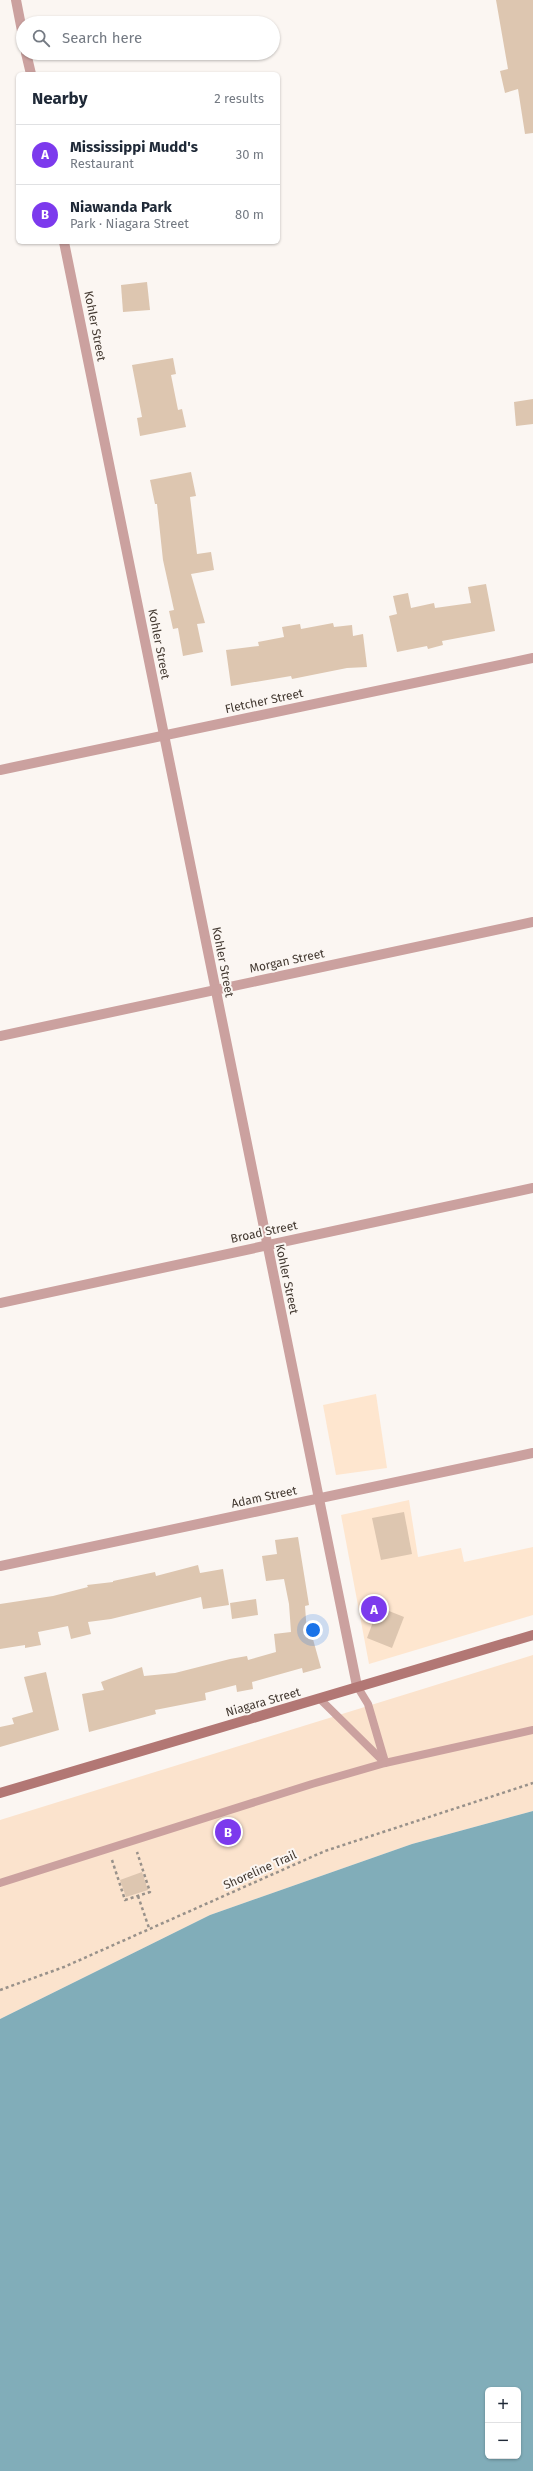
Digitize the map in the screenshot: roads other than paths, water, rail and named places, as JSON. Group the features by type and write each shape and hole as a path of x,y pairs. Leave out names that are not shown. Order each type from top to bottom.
{"main road":[{"name":"Niagara Street","path":"0,1793 533,1635"}],"street":[{"path":"16,0 19,16"},
{"path":"28,60 31,72"},
{"name":"Kohler Street","path":"64,244 357,1686"},
{"name":"Fletcher Street","path":"0,770 533,658"},
{"name":"Morgan Street","path":"0,1036 533,922"},
{"name":"Broad Street","path":"0,1303 533,1188"},
{"name":"Adam Street","path":"0,1566 533,1453"}],"lane":[{"path":"357,1686 368,1704 385,1763"},
{"path":"320,1699 385,1763"},
{"path":"0,1883 108,1848 385,1763 533,1730"}],"water":[{"path":"533,1811 533,2471 0,2471 0,2019 210,1915 412,1844"}],"place":[{"name":"Mississippi Mudd's","path":"374,1609"},
{"name":"Niawanda Park","path":"228,1832"}]}
